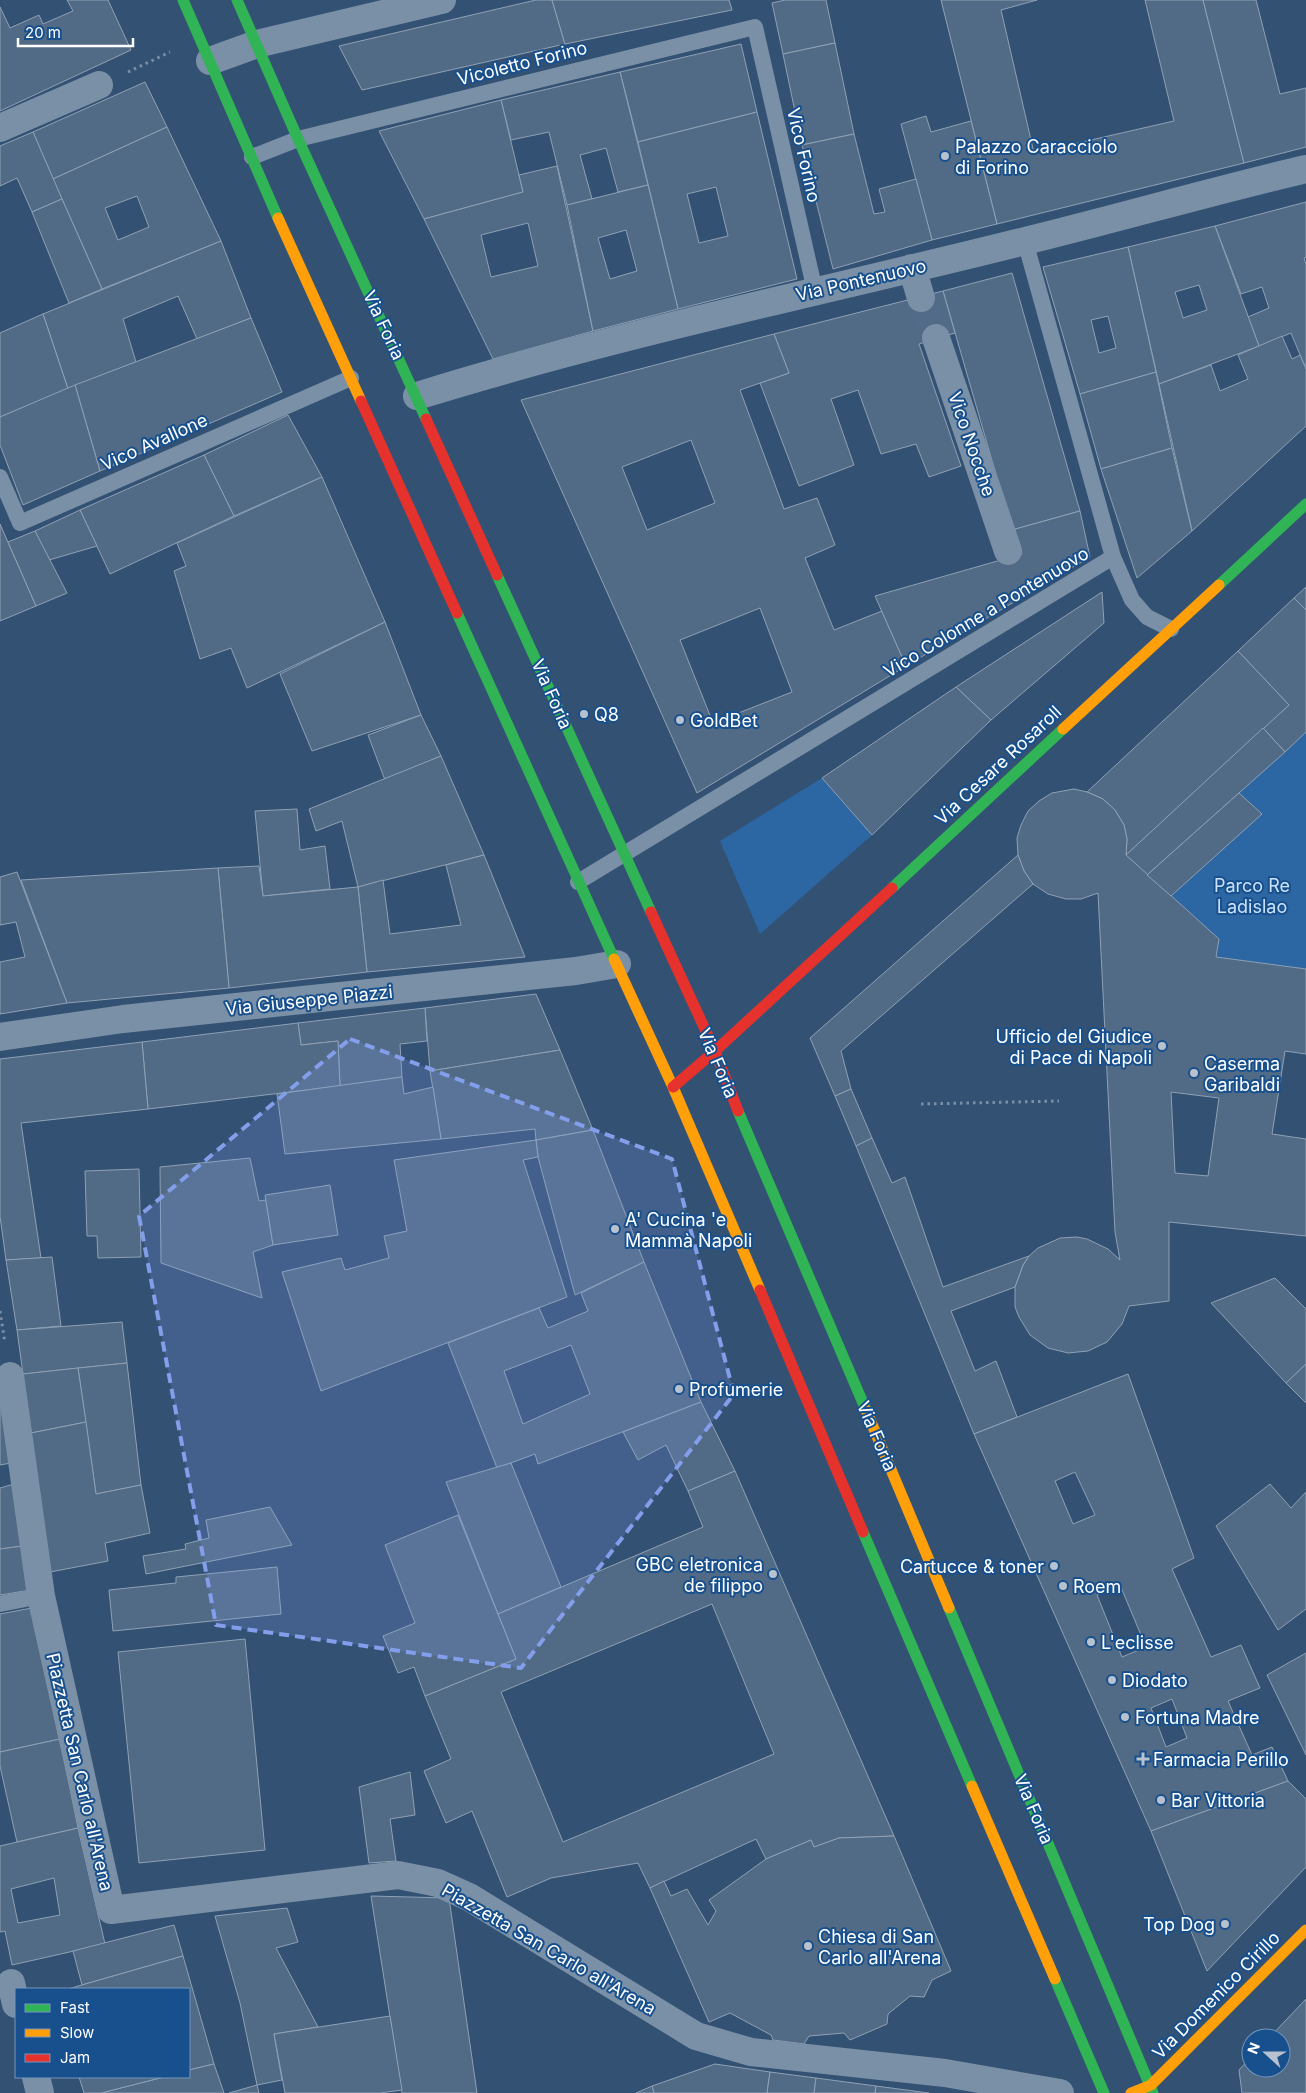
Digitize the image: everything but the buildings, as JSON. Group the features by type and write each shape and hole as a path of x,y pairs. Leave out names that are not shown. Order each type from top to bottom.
{"main road":[{"path":"183,0 578,882 673,1087 1104,2093"},
{"name":"Via Foria","path":"237,0 298,138 715,1051 745,1129 1152,2089"},
{"name":"Via Cesare Rosaroll","path":"673,1087 715,1051 1306,504"},
{"name":"Via Domenico Cirillo","path":"1152,2089 1306,1930"},
{"path":"1131,2093 1152,2089"}],"street":[{"path":"205,50 257,44 442,0"},
{"path":"0,128 99,85"},
{"name":"Via Pontenuovo","path":"417,396 529,362 1025,241 1306,169"},
{"path":"912,268 921,298"},
{"name":"Vico Nocche","path":"936,338 1008,550"},
{"name":"Via Giuseppe Piazzi","path":"0,1037 123,1020 566,972 617,964"},
{"path":"10,1376 41,1596"},
{"name":"Piazzetta San Carlo all'Arena","path":"41,1596 111,1910 398,1875 438,1883 469,1898 696,2036 751,2052 945,2073 1060,2093"},
{"path":"36,2078 40,2093"}],"lane":[{"name":"Vicoletto Forino","path":"252,157 298,138 755,27"},
{"name":"Vico Forino","path":"755,27 815,291"},
{"name":"Vico Colonne a Pontenuovo","path":"578,882 1113,557 1025,241"},
{"name":"Vico Avallone","path":"0,477 20,523 351,378"},
{"path":"1113,557 1132,600 1147,617 1171,629"},
{"path":"0,1604 41,1596"}],"path":[{"path":"99,85 205,50"},
{"path":"921,1104 1059,1101"}],"highlighted area":[{"path":"350,1039 672,1159 734,1394 521,1668 216,1625 139,1216"}],"green space":[{"name":"Parco Re Ladislao","path":"1306,732 1306,969 1216,957 1219,939 1171,896 1262,814 1239,793"},
{"path":"822,778 872,835 760,934 720,841"}],"tunnel":[{"path":"921,298 936,338"}],"traffic: fast":[{"path":"183,0 278,218"},
{"path":"237,0 298,139 426,419"},
{"path":"1219,585 1306,504"},
{"path":"497,575 651,912"},
{"path":"457,613 614,959"},
{"path":"892,888 1063,729"},
{"path":"738,1111 866,1410"},
{"path":"863,1532 972,1786"},
{"path":"949,1608 1153,2093"},
{"path":"1055,1979 1104,2093"}],"traffic: slow":[{"path":"278,218 361,401"},
{"path":"1063,729 1219,585"},
{"path":"614,959 673,1087 760,1290"},
{"path":"866,1410 949,1608"},
{"path":"972,1786 1055,1979"},
{"path":"1131,2093 1151,2085 1306,1930"}],"traffic: jam":[{"path":"361,401 457,613"},
{"path":"426,419 497,575"},
{"path":"673,1087 715,1051 892,888"},
{"path":"651,912 715,1051 738,1111"},
{"path":"760,1290 863,1532"}],"place":[{"name":"Palazzo Caracciolo di Forino","path":"945,156"},
{"name":"Q8","path":"584,714"},
{"name":"GoldBet","path":"680,720"},
{"name":"Ufficio del Giudice di Pace di Napoli","path":"1162,1046"},
{"name":"Caserma Garibaldi","path":"1194,1073"},
{"name":"A' Cucina 'e Mammà Napoli","path":"615,1229"},
{"name":"Profumerie","path":"679,1389"},
{"name":"Cartucce & toner","path":"1054,1566"},
{"name":"GBC eletronica de filippo","path":"773,1574"},
{"name":"Roem","path":"1063,1586"},
{"name":"L'eclisse","path":"1091,1642"},
{"name":"Diodato","path":"1112,1680"},
{"name":"Fortuna Madre","path":"1125,1717"},
{"name":"Farmacia Perillo","path":"1143,1759"},
{"name":"Bar Vittoria","path":"1161,1800"},
{"name":"Top Dog","path":"1225,1924"},
{"name":"Chiesa di San Carlo all'Arena","path":"808,1946"}]}
